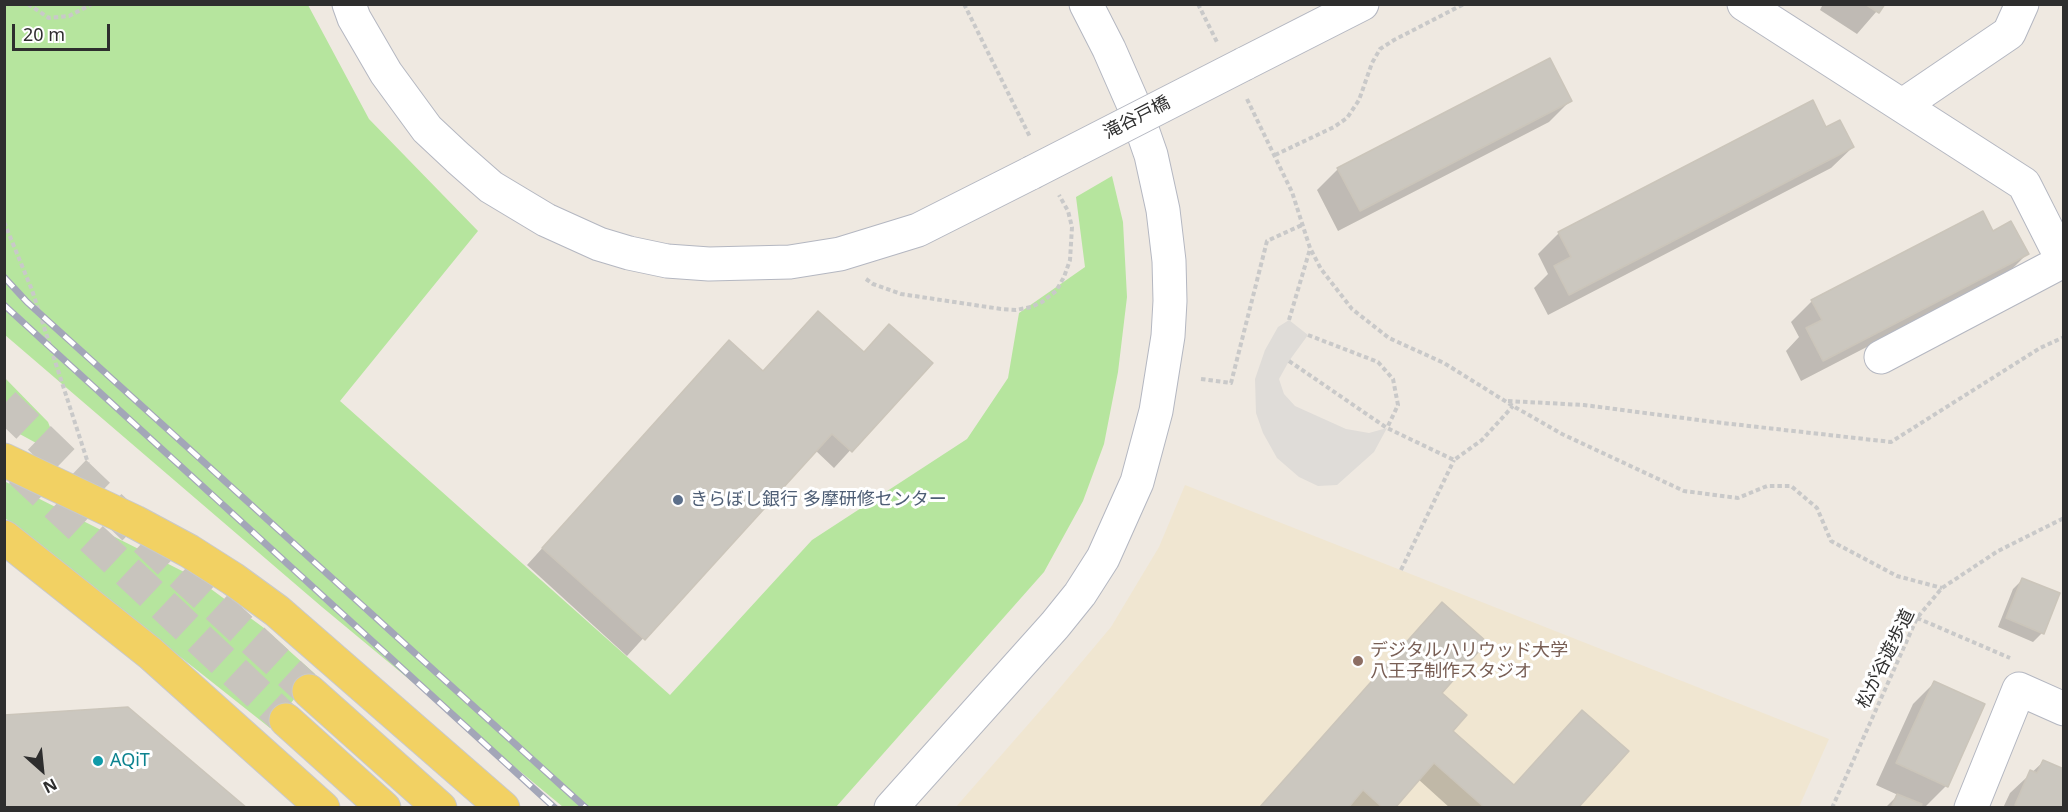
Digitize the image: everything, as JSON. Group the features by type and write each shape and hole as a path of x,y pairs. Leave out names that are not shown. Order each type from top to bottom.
{"main road":[{"path":"4,460 135,522 189,551 277,610 503,807"},
{"path":"4,537 150,653 323,807"},
{"path":"309,691 440,807"},
{"path":"286,720 384,807"}],"street":[{"name":"滝谷戸橋","path":"349,4 354,18 386,73 427,129 491,187 546,220 599,244 667,261 709,264 790,262 840,254 918,230 1031,173 1244,79 1362,4"},
{"path":"891,807 1055,625 1080,594 1102,558 1137,482 1156,411 1168,336 1170,301 1169,261 1162,210 1151,155 1134,106 1086,4"},
{"path":"1744,4 2024,184 2063,261 1881,357"},
{"path":"1903,105 2009,33 2022,4"},
{"path":"1971,807 2019,689 2064,709"}],"path":[{"path":"28,4 49,18 69,16 92,4"},
{"path":"1198,4 1218,43"},
{"path":"1275,155 1334,127 1347,118 1359,100 1372,63 1380,49 1464,4"},
{"path":"1244,79 1292,192 1310,248 1332,286 1360,315 1389,338 1443,363 1562,434 1684,492 1738,498 1767,486 1791,486 1816,508 1831,541 1896,576 1942,588"},
{"path":"4,222 32,290 90,470"},
{"path":"1201,379 1231,383 1267,241 1302,225"},
{"path":"1289,320 1310,248"},
{"path":"1308,334 1378,362 1393,379 1398,405 1387,428"},
{"path":"1507,401 1584,405 1891,442 2040,348 2064,337"},
{"path":"1289,361 1387,428 1454,460"},
{"path":"1401,570 1454,460 1482,440 1513,406"},
{"name":"松が谷遊歩道","path":"1832,807 1917,618 1942,588 1998,551 2064,518"},
{"path":"1917,618 2011,658"}],"shaded area":[{"path":"1289,320 1308,335 1279,379 1284,394 1295,406 1346,429 1369,433 1387,428 1374,452 1337,485 1318,486 1299,477 1277,458 1263,433 1256,413 1255,379 1265,350 1278,327"},
{"name":"デジタルハリウッド大学 八王子制作スタジオ","path":"1185,485 1829,739 1799,807 955,808 1111,627 1159,547"}],"green space":[{"path":"5,4 308,5 369,119 478,231 340,401 670,695 812,540 967,439 1008,378 1019,313 1085,267 1076,197 1112,176 1123,222 1127,297 1118,372 1104,444 1083,501 1044,572 836,807 563,807 322,607 5,335"},
{"path":"4,377 48,422 52,432 46,440 38,444 5,426"},
{"path":"4,481 196,578 264,628 315,674 270,728 5,518"}],"building":[{"path":"1865,4 1885,4 1879,13"},
{"path":"1550,58 1572,101 1360,211 1337,168"},
{"path":"1813,100 1826,127 1840,120 1854,147 1569,295 1554,266 1571,257 1558,232"},
{"path":"1983,211 1993,231 2011,221 2029,254 1823,361 1806,328 1822,320 1811,300"},
{"name":"きらぼし銀行 多摩研修センター","path":"818,311 864,352 889,324 933,363 852,452 832,434 645,640 542,548 729,340 763,371"},
{"path":"2022,578 2060,593 2044,634 2006,618"},
{"path":"1442,602 1487,642 1442,693 1467,715 1453,731 1514,785 1582,710 1629,751 1578,808 1485,808 1434,763 1395,808 1383,808 1363,790 1348,808 1259,808"},
{"path":"1934,681 1985,704 1948,787 1896,763"},
{"name":"AQiT","path":"128,707 247,808 4,808 4,715"},
{"path":"2043,760 2064,769 2064,808 2020,808 2015,805 2030,770 2037,773"},
{"path":"1897,794 1922,804 1920,808 1891,808"}],"tunnel":[{"path":"4,404 178,571 309,691"},
{"path":"20,471 286,720"}],"railway":[{"path":"4,277 27,302 586,808"},
{"path":"4,305 555,808"}],"place":[{"name":"きらぼし銀行 多摩研修センター","path":"678,500"},
{"name":"デジタルハリウッド大学 八王子制作スタジオ","path":"1358,661"},
{"name":"AQiT","path":"98,761"}]}
